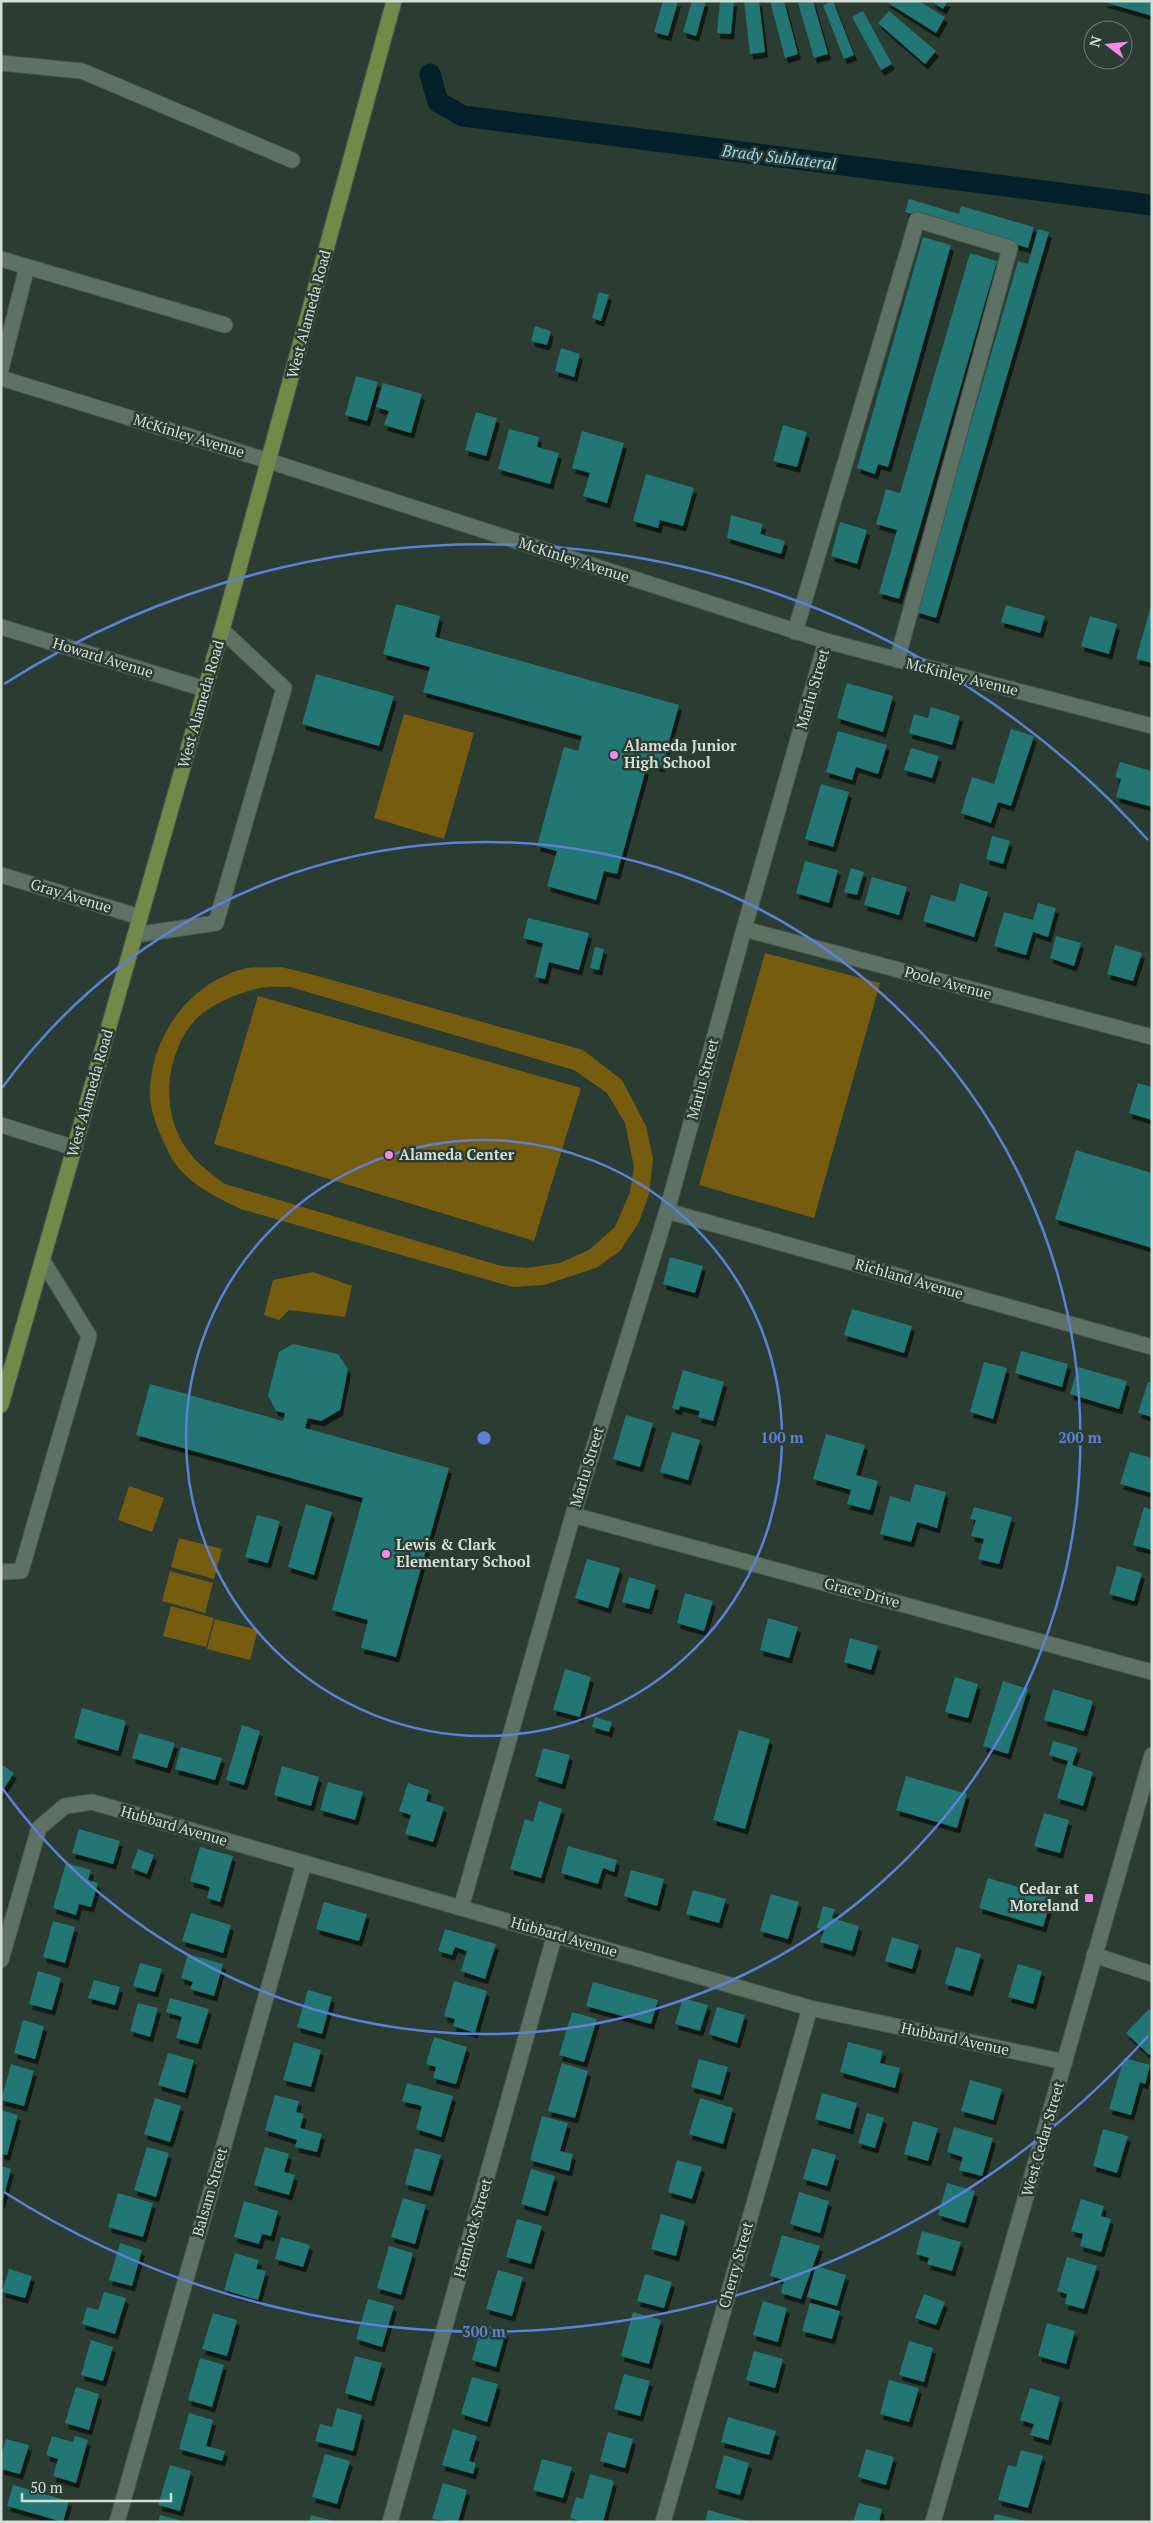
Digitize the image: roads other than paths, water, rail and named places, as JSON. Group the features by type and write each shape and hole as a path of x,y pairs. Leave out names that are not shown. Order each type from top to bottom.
{"main road":[{"name":"West Alameda Road","path":"1,1405 7,1366 43,1261 222,630 394,1"}],"street":[{"path":"1,62 82,72 292,160"},
{"path":"796,632 917,220 1010,248 897,660"},
{"path":"1,259 225,325"},
{"path":"1,369 27,266"},
{"name":"McKinley Avenue","path":"1,378 269,461 826,642 1152,726"},
{"name":"Howard Avenue","path":"1,627 205,689"},
{"path":"135,935 216,923 284,688 222,630"},
{"name":"Marlu Street","path":"461,1908 573,1515 667,1210 744,929 826,642"},
{"name":"Gray Avenue","path":"1,875 140,917"},
{"name":"Poole Avenue","path":"744,929 1152,1037"},
{"path":"1,1125 75,1148"},
{"name":"Richland Avenue","path":"667,1210 1152,1347"},
{"path":"1,1572 22,1571 89,1336 43,1261"},
{"name":"Grace Drive","path":"573,1515 1152,1672"},
{"name":"West Cedar Street","path":"933,2522 1152,1755"},
{"name":"Hubbard Avenue","path":"1,1960 39,1828 65,1806 92,1802 810,2008 1065,2062"},
{"name":"Balsam Street","path":"117,2522 304,1863"},
{"name":"Hemlock Street","path":"390,2522 555,1934"},
{"path":"1094,1955 1152,1974"},
{"name":"Cherry Street","path":"663,2522 810,2008"}],"waterway":[{"name":"Brady Sublateral","path":"430,74 438,102 463,116 1152,205"}],"place":[{"name":"Alameda Junior High School","path":"614,755"},
{"name":"Alameda Center","path":"389,1155"},
{"name":"Lewis & Clark Elementary School","path":"386,1554"},
{"name":"Cedar at Moreland","path":"1089,1898"}]}
